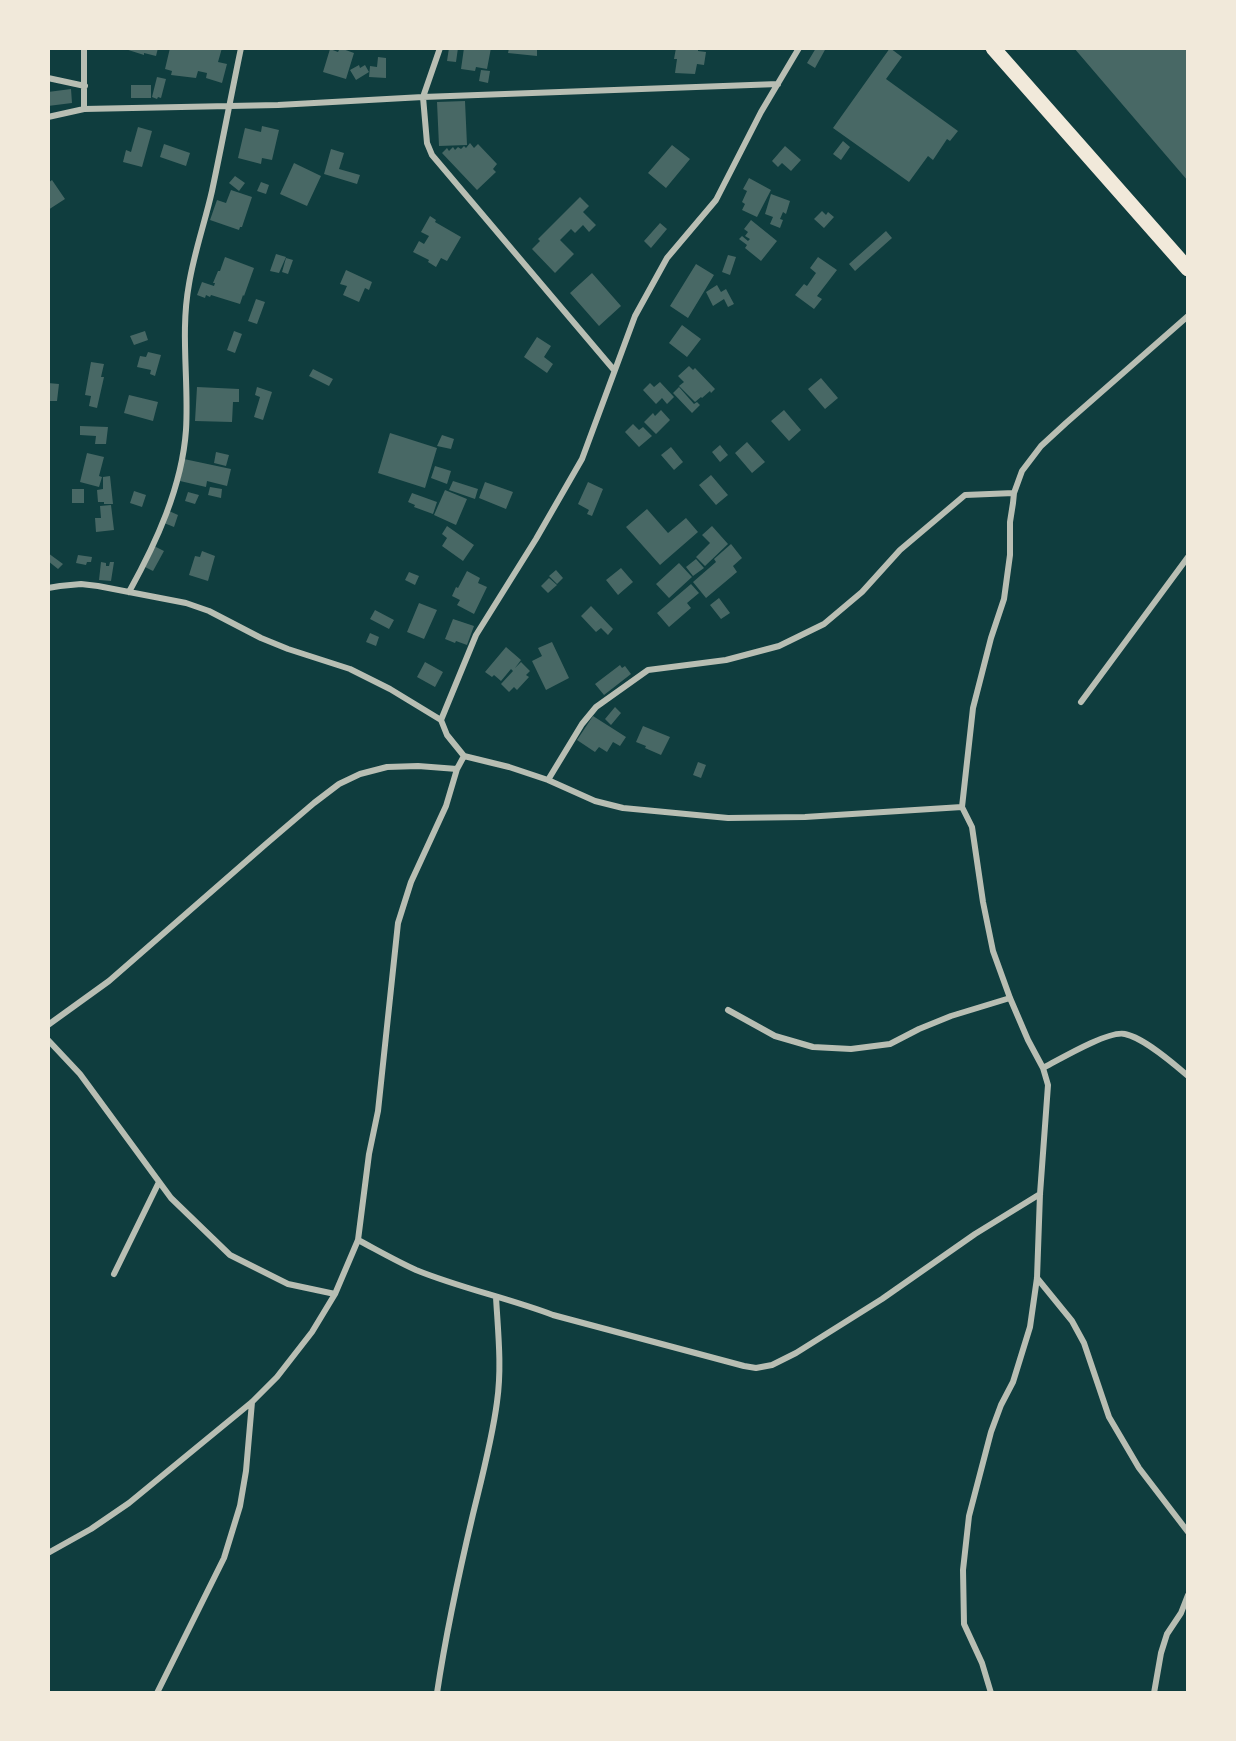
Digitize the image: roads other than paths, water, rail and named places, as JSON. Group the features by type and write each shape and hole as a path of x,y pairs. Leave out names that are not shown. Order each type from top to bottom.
{"main road":[{"path":"993,48 1188,269"}],"street":[{"path":"84,48 84,109"},
{"path":"129,592 153,547 172,498 183,458 186,428 185,313 241,48"},
{"path":"440,48 423,97 428,143 432,156 615,370"},
{"path":"441,720 476,635 536,539 582,459 635,316 668,258 717,200 761,112 799,48"},
{"path":"48,78 85,86"},
{"path":"48,117 84,109 278,105 423,97 778,84"},
{"path":"990,1693 982,1663 964,1624 963,1570 969,1516 991,1432 1013,1382 1030,1328 1037,1278 1048,1085 1043,1068 1028,1041 1010,998 993,951 982,902 972,827 962,807 973,708 991,638 1004,599 1010,555 1010,522 1014,493 1022,471 1041,446 1188,316"},
{"path":"548,780 582,724 596,707 648,670 726,660 779,646 824,624 862,592 900,550 965,495 1014,493"},
{"path":"1081,702 1188,557"},
{"path":"48,588 81,584 186,603 209,611 261,638 350,669 390,689 441,720 447,735 464,756 509,767 548,780 595,801 623,808 728,818 805,817 962,807"},
{"path":"48,1553 129,1503 252,1402 277,1377 312,1332 335,1294 358,1240 369,1154 378,1111 398,923 411,882 446,806 464,756"},
{"path":"48,1024 109,981 266,844 339,784 360,774 387,767 418,766 458,769"},
{"path":"728,1010 775,1036 813,1047 851,1049 890,1044 951,1016 1010,998"},
{"path":"1043,1068 1108,1036 1124,1033 1138,1039 1188,1076"},
{"path":"48,1040 80,1074 171,1198 230,1255 288,1284 335,1294"},
{"path":"114,1274 159,1182"},
{"path":"358,1240 416,1270 496,1297 608,1330 756,1368 772,1365 796,1353 882,1299 975,1234 1040,1194"},
{"path":"1037,1278 1072,1321 1084,1343 1109,1417 1139,1468 1188,1532"},
{"path":"437,1693 459,1576 498,1400 500,1355 496,1297"},
{"path":"157,1693 224,1558 240,1506 252,1402"},
{"path":"1154,1693 1167,1634 1181,1613 1188,1595"}]}
